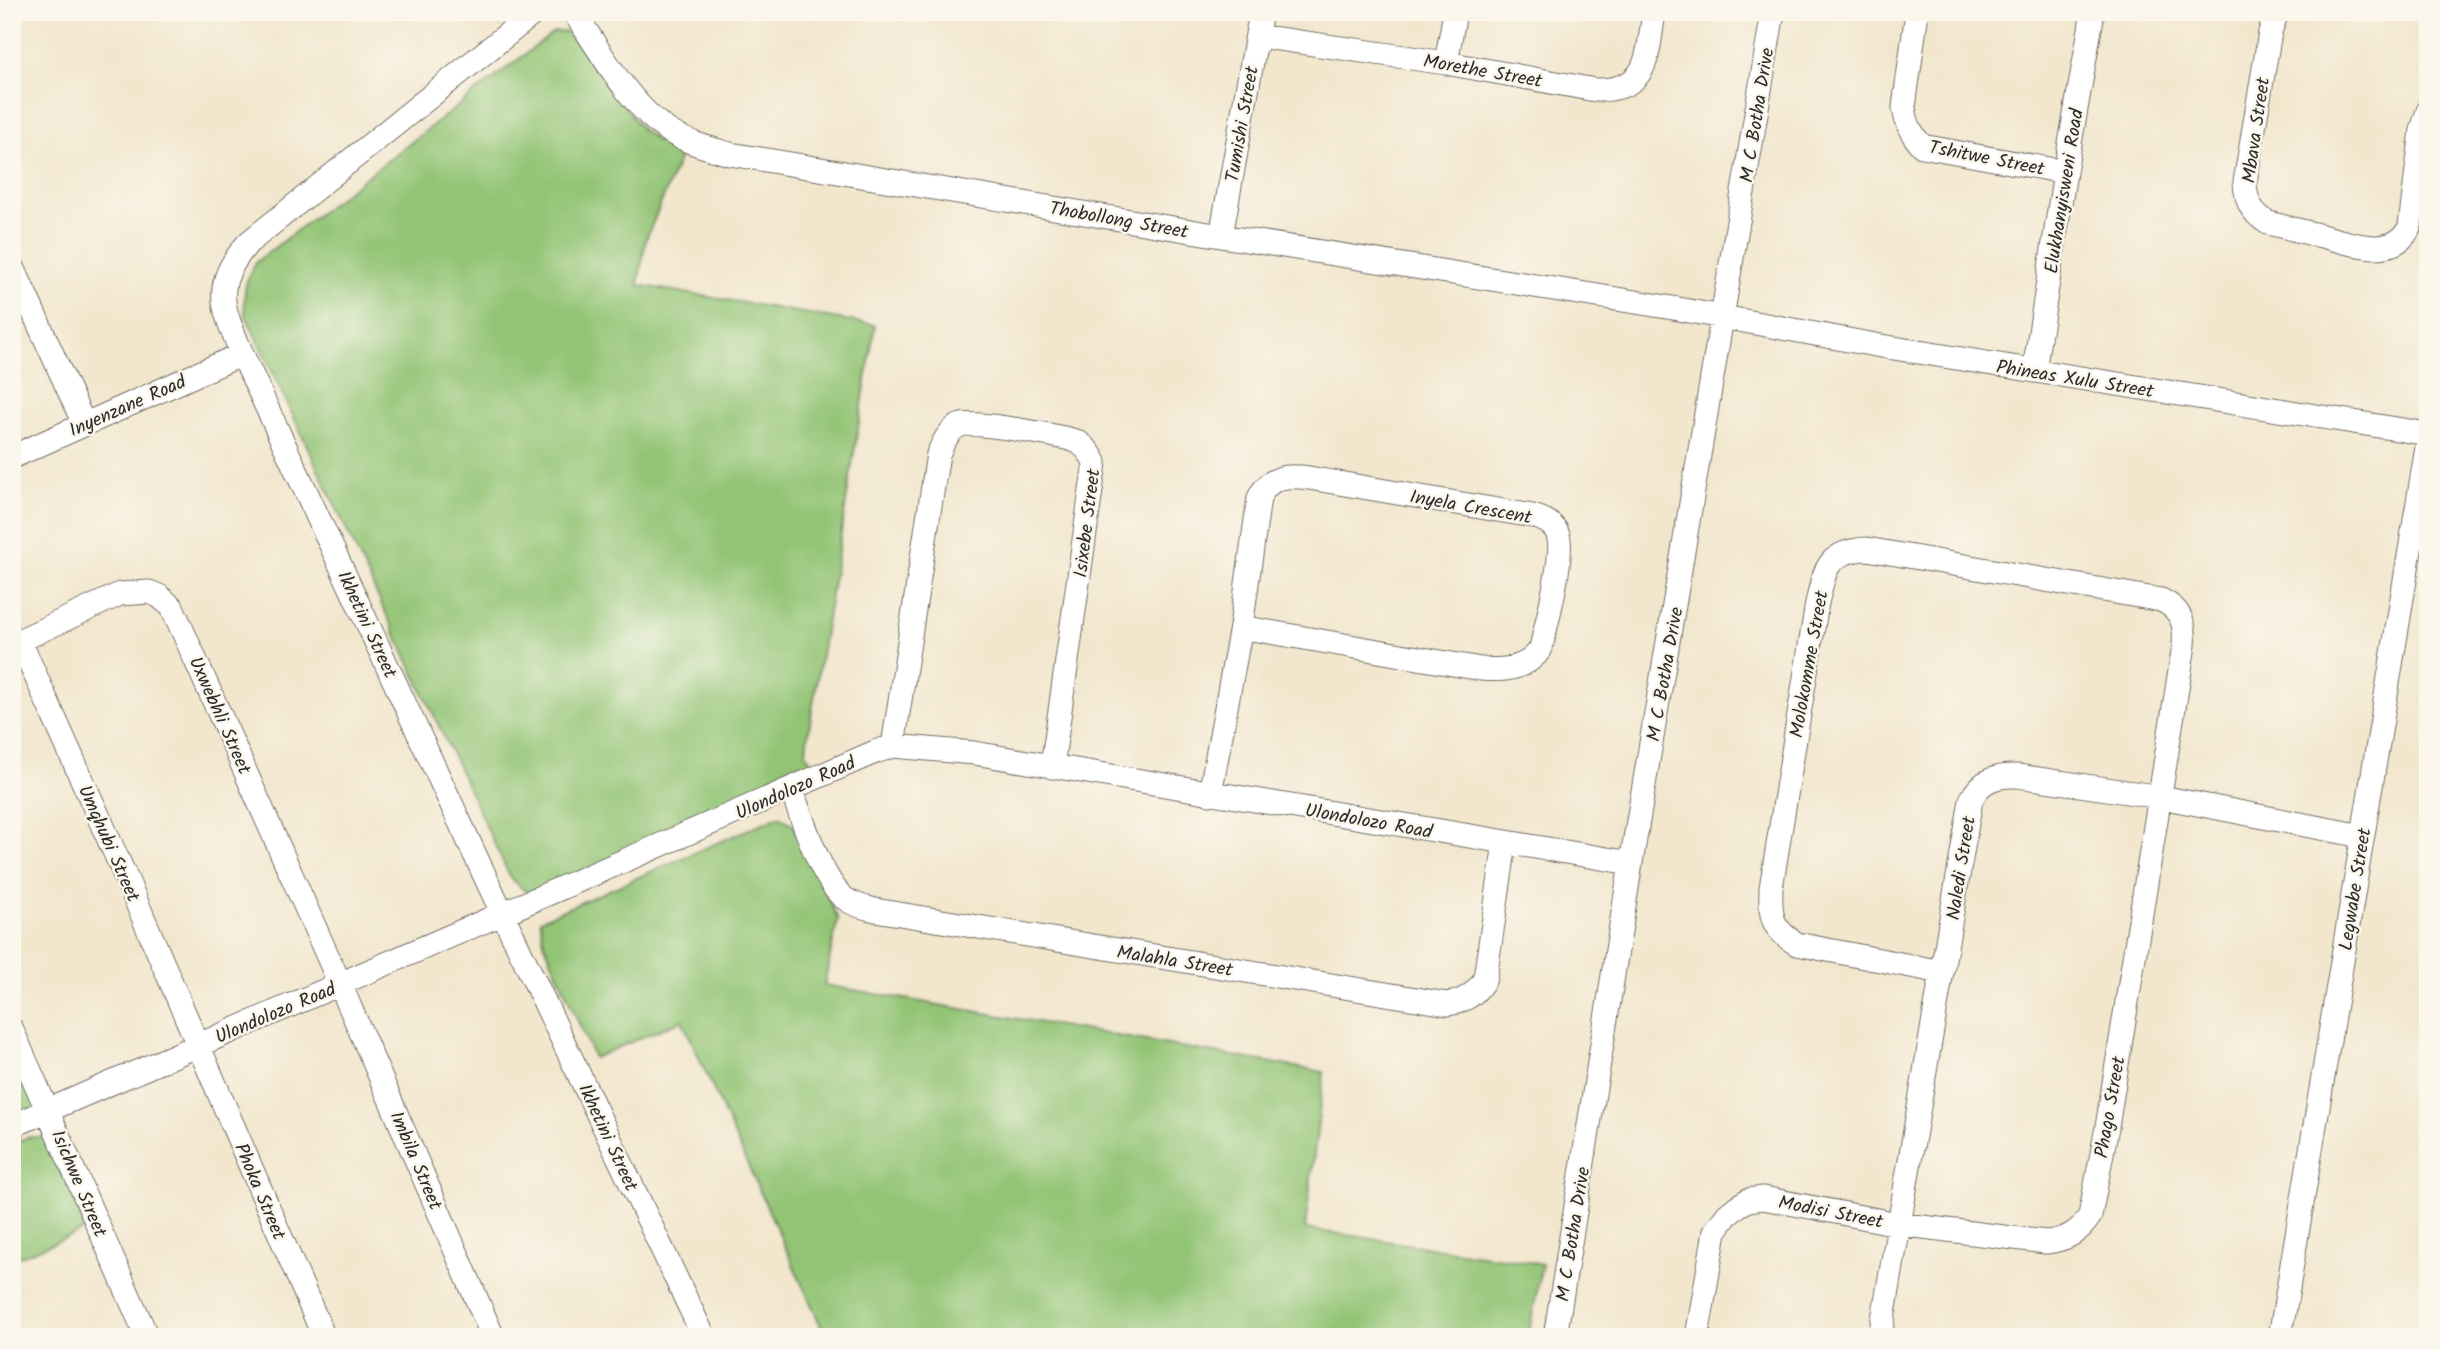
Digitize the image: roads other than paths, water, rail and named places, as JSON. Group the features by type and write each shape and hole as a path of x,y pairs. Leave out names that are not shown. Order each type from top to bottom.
{"street":[{"name":"Ikhetini Street","path":"535,12 248,243 225,276 224,298 229,321 242,354 503,915 704,1337"},
{"name":"Thobollong Street","path":"574,12 611,69 649,114 668,130 707,148 1221,236 1724,317"},
{"name":"Tumishi Street","path":"1221,236 1261,12"},
{"path":"1446,63 1455,12"},
{"name":"Morethe Street","path":"1257,36 1446,63 1595,90 1613,90 1632,82 1640,74 1646,60 1654,12"},
{"name":"M C Botha Drive","path":"1555,1337 1773,12"},
{"name":"Tshitwe Street","path":"1917,12 1903,107 1912,135 1922,146 2065,172"},
{"name":"Elukhanyisweni Road","path":"2034,370 2093,12"},
{"name":"Mbava Street","path":"2277,12 2270,32 2245,182 2247,203 2259,217 2269,223 2365,246 2386,246 2402,239 2410,226 2420,142 2428,111"},
{"path":"13,267 84,425"},
{"name":"Phineas Xulu Street","path":"1724,317 2428,434"},
{"name":"Inyenzane Road","path":"12,457 242,354"},
{"name":"Isixebe Street","path":"893,746 938,454 949,434 957,426 976,424 1069,439 1086,448 1095,462 1052,767"},
{"name":"Legwabe Street","path":"2280,1337 2428,441"},
{"name":"Inyela Crescent","path":"1210,794 1241,627 1259,498 1268,484 1284,476 1309,478 1533,516 1550,523 1559,535 1558,559 1541,648 1535,658 1513,668 1481,669 1241,627"},
{"name":"Molokomme Street","path":"1942,972 1797,944 1783,936 1776,928 1772,916 1772,888 1817,603 1826,567 1836,557 1844,552 1867,549 2161,600 2172,605 2180,614 2185,635 2161,797"},
{"name":"Uxwebhli Street","path":"16,643 120,594 149,592 166,601 183,628 340,984"},
{"name":"Umqhubi Street","path":"16,643 197,1045"},
{"name":"Ulondolozo Road","path":"12,1126 893,746 974,753 1631,863"},
{"name":"Naledi Street","path":"1880,1337 1971,800 1981,786 1994,777 2018,776 2161,797 2362,836"},
{"name":"Malahla Street","path":"791,789 819,860 842,896 853,904 875,910 1447,1004 1458,1003 1471,995 1485,978 1505,844"},
{"name":"Phago Street","path":"1898,1224 2046,1242 2059,1241 2084,1226 2090,1216 2107,1127 2161,797"},
{"name":"Imbila Street","path":"340,984 493,1337"},
{"name":"Isichwe Street","path":"12,1030 147,1337"},
{"name":"Phoka Street","path":"197,1045 324,1337"},
{"name":"Modisi Street","path":"1697,1337 1715,1231 1727,1215 1748,1200 1763,1198 1898,1224"}]}
